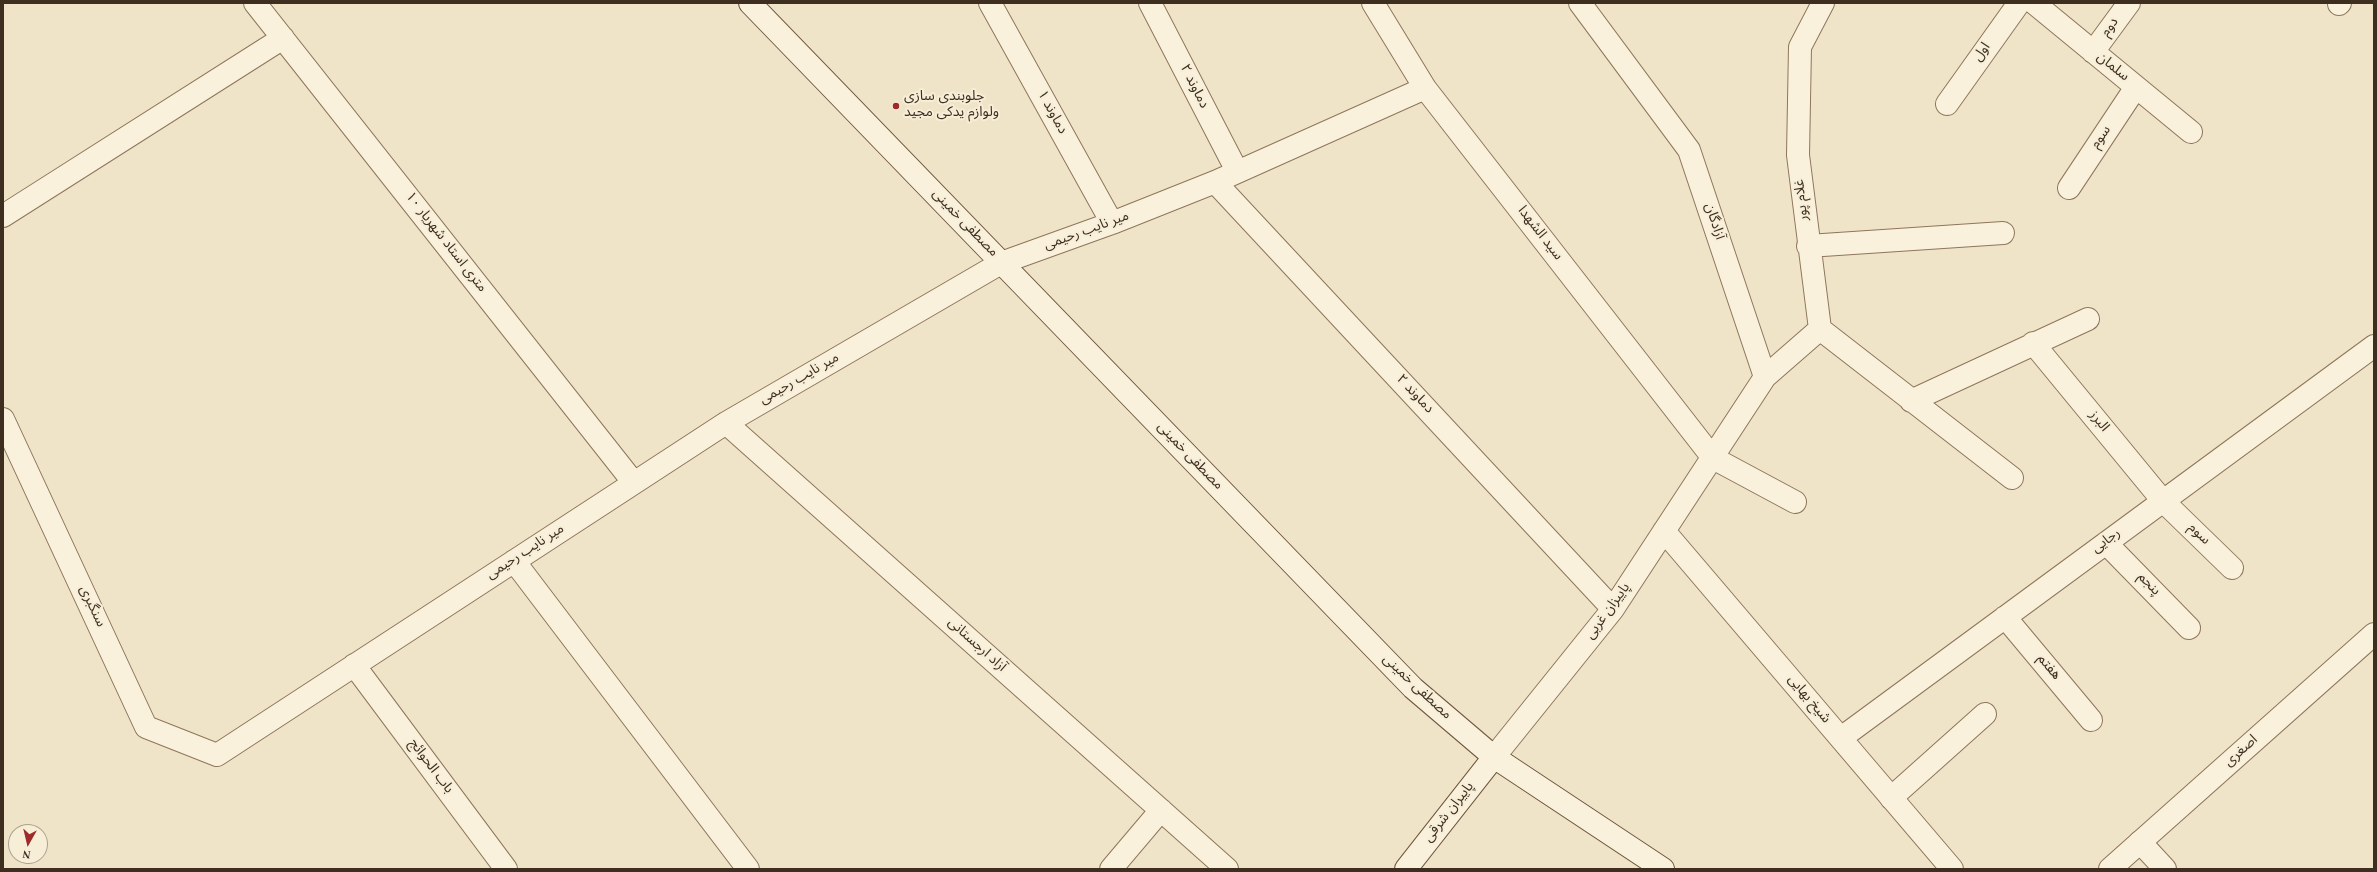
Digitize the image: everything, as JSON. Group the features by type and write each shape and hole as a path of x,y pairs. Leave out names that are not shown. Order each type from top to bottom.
{"street":[{"name":"۱۰ متری استاد شهریار","path":"255,3 634,483"},
{"name":"مصطفی خمینی","path":"750,3 1413,688 1494,757 1657,867"},
{"name":"دماوند ۱","path":"990,3 1112,223"},
{"name":"دماوند ۲","path":"1150,3 1237,171"},
{"name":"سید الشهدا","path":"1373,3 1425,88 1713,458"},
{"name":"آزادگان","path":"1580,3 1689,150 1765,377"},
{"name":"غلام پور","path":"1820,329 1808,246 1798,155 1800,47 1823,3"},
{"name":"اول","path":"1947,104 2019,3"},
{"name":"سلمان","path":"2034,3 2191,132"},
{"name":"دوم","path":"2093,52 2129,3"},
{"path":"3,216 284,38"},
{"name":"سوم","path":"2069,188 2136,87"},
{"name":"میر نایب رحیمی","path":"217,754 726,423 1002,263 1112,223 1216,182 1237,171 1425,88"},
{"name":"دماوند ۲","path":"1216,182 1613,609"},
{"path":"1808,246 2003,233"},
{"path":"1911,401 2088,318"},
{"path":"1795,502 1713,458 1765,377 1820,329 2012,478"},
{"name":"البرز","path":"2033,343 2163,501"},
{"name":"رجایی","path":"1840,738 2374,346"},
{"name":"سنگبری","path":"3,419 146,727 217,754"},
{"name":"آزاد ارجستانی","path":"726,423 1227,869"},
{"name":"پاییزان غربی","path":"1494,757 1613,609 1713,458"},
{"name":"سوم","path":"2163,501 2232,568"},
{"name":"شیخ بهایی","path":"1664,531 1952,869"},
{"name":"پنجم","path":"2106,543 2189,628"},
{"path":"514,561 748,869"},
{"name":"هفتم","path":"2006,617 2091,720"},
{"name":"اصغری","path":"2110,869 2374,634"},
{"name":"باب الحوائج","path":"354,665 506,869"},
{"path":"1891,798 1985,714"},
{"name":"پاییران شرقی","path":"1406,869 1494,757"},
{"path":"1111,869 1161,810"},
{"path":"2140,842 2165,869"}],"place":[{"name":"جلوبندی سازی ولوازم یدکی مجید","path":"896,106"}]}
